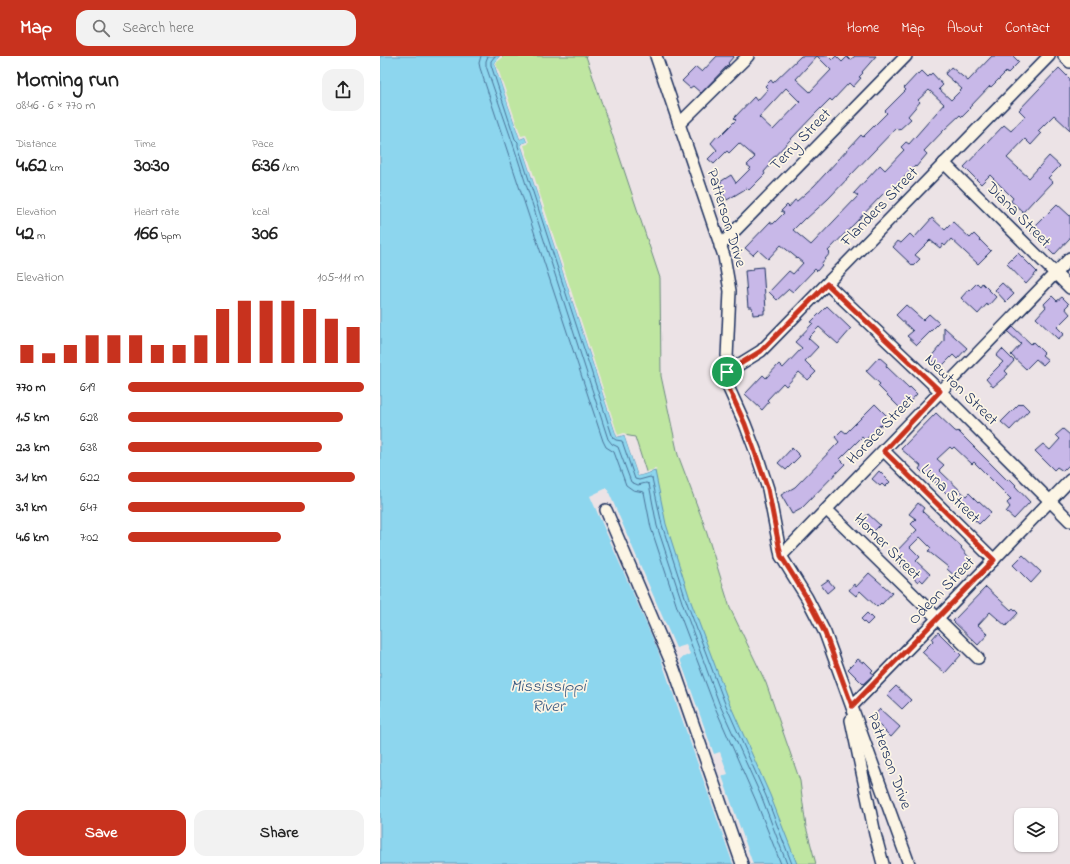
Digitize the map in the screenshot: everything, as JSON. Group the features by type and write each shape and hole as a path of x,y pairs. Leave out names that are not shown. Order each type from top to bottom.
{"street":[{"name":"Patterson Drive","path":"656,56 720,246 726,268 730,291 726,380 745,424 768,489 781,556 807,598 825,633 909,864"},
{"path":"679,124 748,56"},
{"name":"Terry Street","path":"720,246 906,56"},
{"name":"Flanders Street","path":"727,372 761,351 1049,56"},
{"path":"1064,56 1070,62"},
{"name":"Diana Street","path":"944,163 1070,288"},
{"name":"Horace Street","path":"781,556 1070,258"},
{"name":"Newton Street","path":"827,284 940,391 1070,520"},
{"name":"Luna Street","path":"884,451 994,560"},
{"name":"Odeon Street","path":"852,706 1070,480"},
{"path":"606,510 674,669 742,864"},
{"name":"Homer Street","path":"826,510 978,658"},
{"path":"852,706 851,720 875,834 883,864"}],"green space":[{"path":"493,56 586,56 660,278 661,376 678,455 704,524 730,608 766,683 800,781 806,827 816,864 779,864 662,522 635,437 624,435 617,437"}],"water":[{"name":"Mississippi River","path":"380,56 500,56 494,63 520,139 525,137 527,142 521,144 617,437 624,435 638,476 655,471 666,524 691,602 728,700 770,795 797,864 380,864"}],"pier":[{"path":"500,56 502,56 502,58 496,63 521,136 526,135 529,142 528,144 524,145 618,435 624,433 626,434 639,474 655,469 657,470 638,476 624,435 617,437 521,144 527,142 525,137 520,139 494,63"},
{"path":"607,488 676,648 686,645 690,654 680,659 714,754 720,752 728,774 722,776 753,864 733,864 657,648 590,496"}],"building":[{"path":"717,56 734,56 728,63 729,64 701,93 693,86 690,88 682,81 696,67 702,72"},
{"path":"801,56 817,56 828,56 832,60 836,56 842,62 847,57 850,60 855,56 876,56 862,72 863,73 859,77 861,78 853,87 849,83 832,101 830,99 769,162 771,164 764,172 765,174 749,190 747,188 727,200 722,192 725,190 720,182 731,175 736,183 751,168 747,165 755,157 739,143 729,153 727,151 714,164 708,159 717,150 711,143 736,120 734,118 754,97 757,101 768,89 765,86 771,80 773,83","holes":["817,56 831,70 810,92 796,79","786,88 800,102 773,130 759,117"]},
{"path":"992,56 1013,56 1019,62 1007,74 1006,72 991,87 990,86 962,117 960,115 944,130 924,151 927,154 916,167 915,166 887,195 884,193 828,251 830,253 817,271 815,269 793,292 789,289 777,300 769,292 789,271 793,274 803,263 781,245 768,259 758,250 753,255 745,248 770,222 773,224 784,213 781,211 787,205 789,207 795,200 797,201 814,186 861,135 863,137 887,113 885,111 906,90 904,88 918,73 919,74 922,71 928,77 932,73 943,85 939,89 951,100 962,89 945,74 951,67 968,81","holes":["929,90 944,104 909,144 906,142 901,147 904,150 885,170 880,165 854,193 858,196 811,245 793,230 828,199 896,128 899,130 911,119 908,116 920,102 918,100"]},
{"path":"1059,68 1070,79 1070,130 1054,115 1038,131 1041,134 1031,145 1025,139 1007,158 1029,178 1049,156 1060,166 1048,178 1053,182 1023,212 1011,201 1013,198 990,175 981,184 964,167 1004,125 1011,131 1025,116 1019,110"},
{"path":"1057,204 1070,216 1070,238 1054,255 1030,231"},
{"path":"932,218 945,230 953,222 970,238 974,234 991,251 978,264 951,239 945,246 943,244 940,248 930,240 915,255 920,259 913,266 893,247 898,241 901,243 910,234 914,238"},
{"path":"1018,253 1037,272 1026,284 1007,264"},
{"path":"763,267 766,310 764,310 764,314 753,315 752,307 748,307 745,271"},
{"path":"977,283 980,286 982,283 996,297 978,314 961,298"},
{"path":"1002,283 1014,294 1006,302 995,290"},
{"path":"1052,296 1057,301 1062,297 1069,304 1065,308 1070,314 1057,327 1064,334 1058,339 1036,318 1046,307 1044,304"},
{"path":"906,305 923,320 929,314 939,323 917,345 907,336 913,331 896,315"},
{"path":"827,306 851,329 838,344 819,327 808,338 818,347 805,361 816,372 808,380 799,372 786,386 783,383 767,400 769,402 762,410 745,394 763,375 766,378 779,364 783,368 802,348 795,342 813,323 811,322"},
{"path":"944,327 967,348 957,359 953,355 940,368 930,358 944,341"},
{"path":"1013,327 1031,344 1033,342 1044,353 1042,355 1048,360 1043,365 1036,359 1026,369 1011,355 1021,344 1008,332"},
{"path":"1002,349 1014,361 1005,371 1008,374 993,387 986,379 1003,362 996,356"},
{"path":"879,357 887,364 886,366 917,394 902,410 878,386 880,384 866,371"},
{"path":"1022,403 1029,410 1010,430 1001,422 1019,404 1020,405"},
{"path":"875,404 889,418 865,440 862,437 840,459 845,464 801,509 792,514 781,495 795,487 839,442 835,437 842,430 846,433"},
{"path":"936,413 955,431 958,431 1008,481 1010,479 1030,502 1014,519 1006,512 1010,507 1007,503 1011,499 974,462 972,464 954,447 952,449 950,447 937,459 944,465 939,470 966,496 969,493 991,512 979,524 926,474 925,475 919,469 921,466 901,449"},
{"path":"1063,429 1070,435 1070,464 1063,471 1057,467 1054,470 1035,451 1043,444 1050,450 1060,439 1056,435"},
{"path":"792,448 800,456 786,470 778,463"},
{"path":"879,471 890,482 885,487 882,484 880,486 872,479"},
{"path":"918,503 924,508 922,511 962,547 961,548 974,563 957,578 947,569 948,567 928,551 931,548 920,537 910,547 920,557 916,561 930,574 923,582 920,579 918,582 902,568 892,556 917,530 911,524 916,519 909,514"},
{"path":"868,514 880,525 872,533 860,522"},
{"path":"1023,555 1041,572 1031,583 1013,565"},
{"path":"869,573 892,593 882,604 881,603 877,607 860,591 856,596 849,590 854,584 856,587"},
{"path":"828,580 834,587 827,593 821,585"},
{"path":"986,587 1011,610 1013,608 1018,613 1006,626 990,612 978,625 988,634 978,645 953,621"},
{"path":"867,613 873,619 867,625 861,619"},
{"path":"938,632 961,655 945,673 922,652 933,641 932,639"},
{"path":"858,659 863,663 864,661 873,670 871,672 874,674 863,684 848,669"},
{"path":"896,686 911,700 902,709 887,695"},
{"path":"880,709 900,727 891,737 873,717"}],"route":[{"path":"827,284 940,391 884,451 994,560 852,706 825,633 807,598 781,556 768,489 757,455 726,380 727,372 761,351 827,284"}]}
